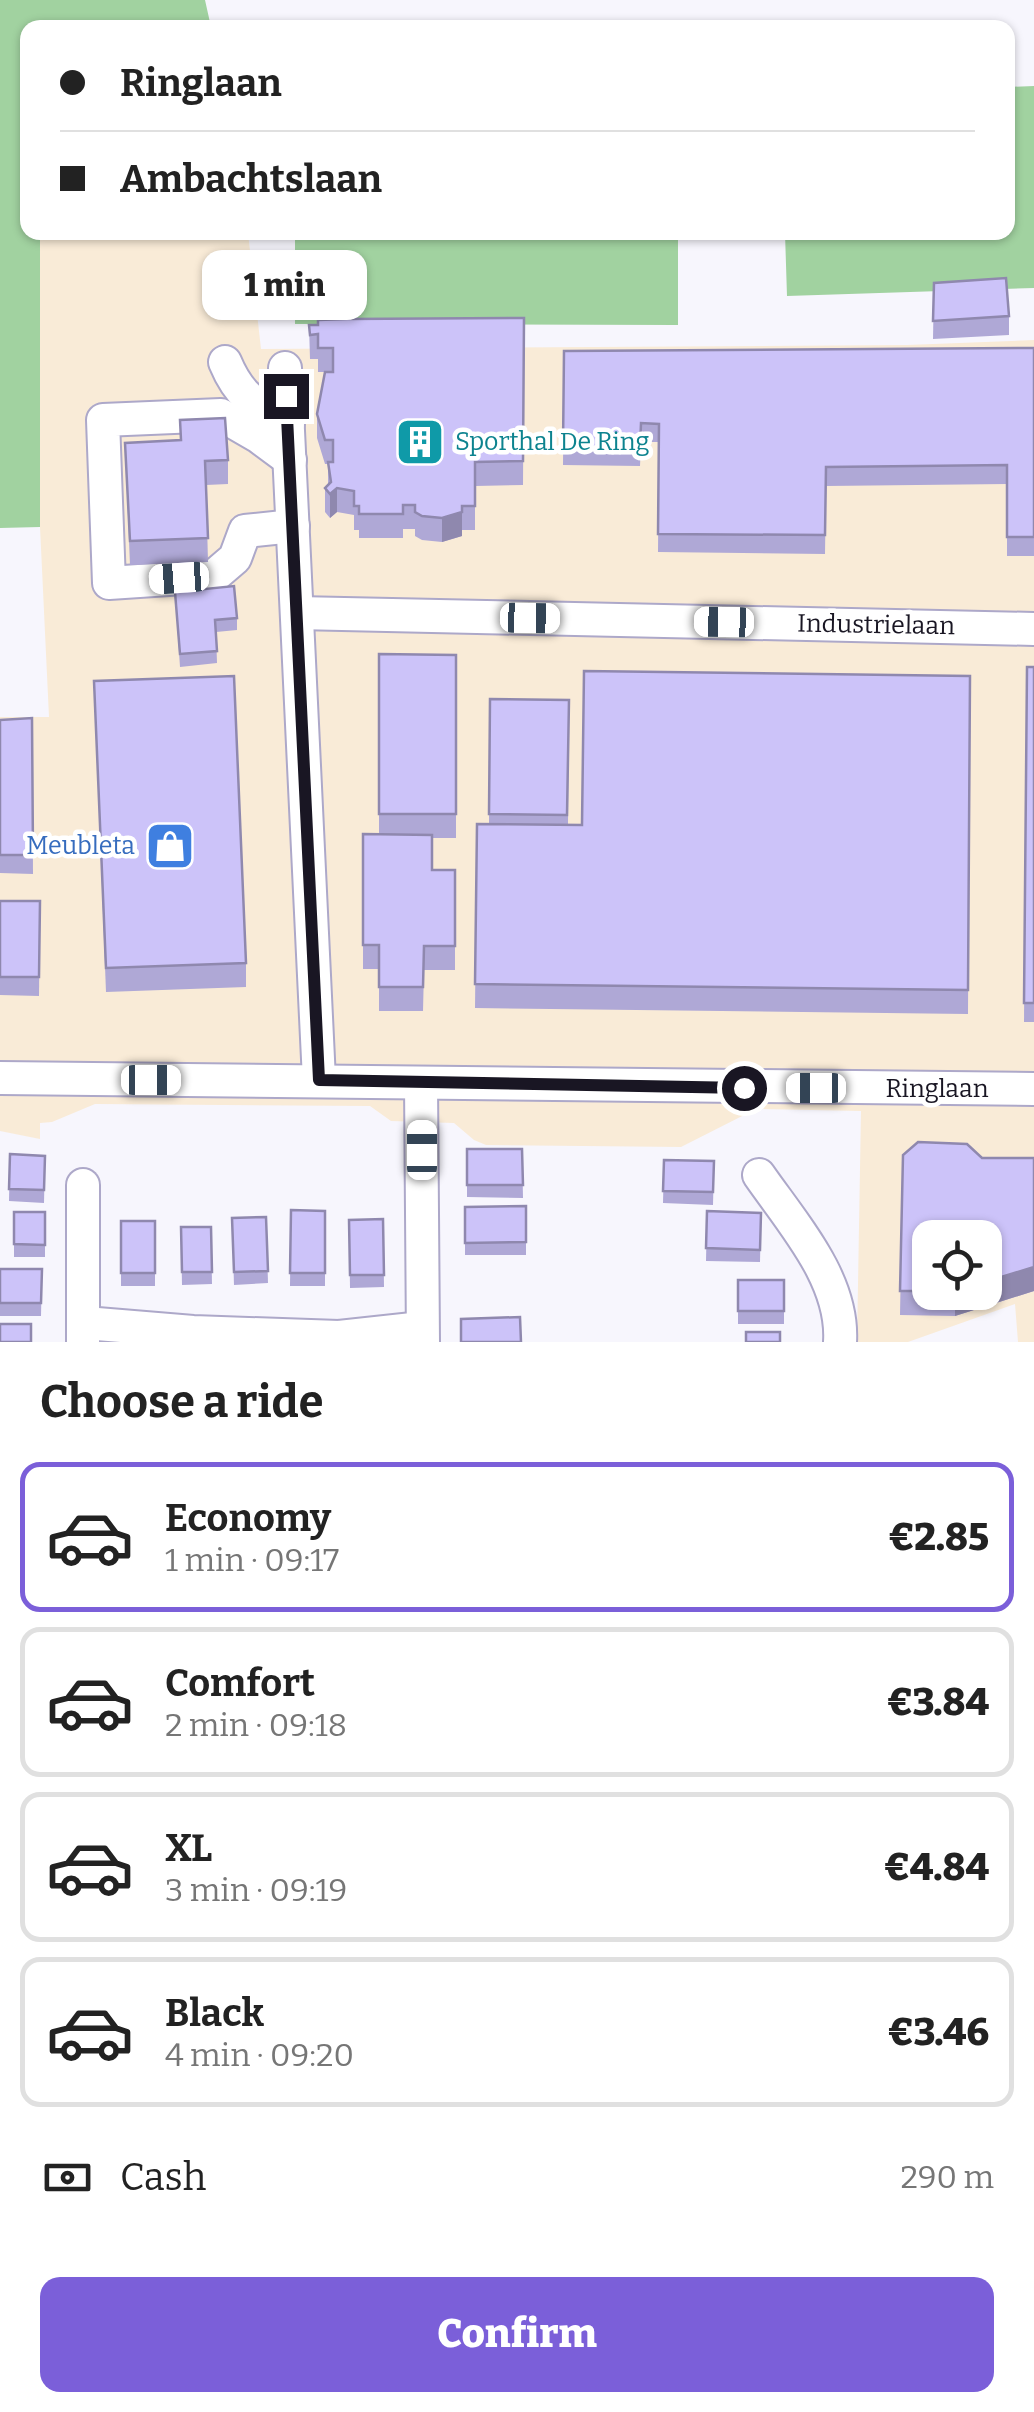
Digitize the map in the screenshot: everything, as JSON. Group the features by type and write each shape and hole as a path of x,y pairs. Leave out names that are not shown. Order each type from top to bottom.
{"street":[{"path":"225,362 233,382 248,401 288,424"},
{"path":"285,368 319,1080"},
{"path":"290,460 221,415 103,420 109,583 214,576 235,558 245,530 293,526"},
{"name":"Industrielaan","path":"297,613 1034,629"},
{"name":"Ringlaan","path":"0,1078 1034,1089"},
{"path":"83,1185 84,1332 340,1340 423,1335 422,1083"},
{"path":"760,1174 836,1297 840,1342"}],"shaded area":[{"path":"40,240 249,240 261,349 907,345 1034,340 1034,1342 1018,1342 1015,1304 1002,1309 1002,1220 912,1220 912,1310 998,1310 908,1342 857,1342 861,1111 756,1109 681,1147 486,1145 454,1123 391,1121 370,1106 95,1104 40,1123 40,1139 0,1131 0,717 49,717 40,527"}],"green space":[{"path":"0,0 205,0 209,20 20,20 20,240 40,240 40,527 0,528"},
{"path":"1034,86 1034,288 787,296 785,240 1015,240 1015,87"},
{"path":"295,240 678,240 678,325 295,324"}],"building":[{"path":"1006,278 1009,316 933,321 934,283"},
{"name":"Sporthal De Ring","path":"524,318 523,461 475,462 475,506 462,506 462,512 442,518 422,516 415,512 415,505 403,505 403,514 359,514 359,506 354,506 354,491 337,488 330,494 325,488 331,482 328,462 333,462 333,440 325,440 317,414 325,372 333,372 333,348 318,348 318,334 310,335 309,325 318,325 318,320 347,319"},
{"path":"1034,348 1034,537 1007,537 1007,465 826,467 825,535 658,534 659,424 641,423 640,448 563,447 564,351"},
{"path":"225,418 228,460 205,461 208,538 130,541 125,443 181,440 180,420"},
{"path":"234,586 237,618 215,620 217,651 180,654 175,592"},
{"path":"379,654 456,655 456,814 379,814"},
{"path":"1027,667 1034,667 1034,1003 1024,1003"},
{"path":"584,671 970,676 968,990 475,984 477,824 582,825"},
{"name":"Meubleta","path":"234,676 246,963 106,968 94,681"},
{"path":"490,699 569,700 567,815 489,814"},
{"path":"32,718 33,855 0,855 0,720"},
{"path":"363,834 432,835 432,870 455,870 455,946 424,946 423,987 379,987 379,945 363,945"},
{"path":"0,901 40,901 39,977 0,977"},
{"path":"918,1142 967,1144 982,1158 1034,1158 1034,1267 1002,1277 1002,1220 912,1220 912,1291 900,1291 903,1155"},
{"path":"467,1149 522,1149 523,1185 467,1185"},
{"path":"10,1154 45,1156 44,1190 9,1189"},
{"path":"664,1160 714,1161 713,1192 663,1191"},
{"path":"526,1206 526,1242 465,1243 465,1207"},
{"path":"291,1210 325,1211 325,1273 290,1273"},
{"path":"707,1211 761,1213 760,1250 706,1248"},
{"path":"14,1212 45,1212 45,1245 14,1244"},
{"path":"266,1217 268,1271 234,1272 232,1218"},
{"path":"383,1219 384,1275 350,1275 349,1220"},
{"path":"121,1221 155,1221 155,1273 121,1273"},
{"path":"181,1227 211,1227 212,1272 182,1272"},
{"path":"0,1269 42,1269 41,1303 0,1303"},
{"path":"738,1280 784,1280 784,1311 738,1311"},
{"path":"520,1317 521,1342 461,1342 461,1319"},
{"path":"0,1324 31,1324 31,1342 0,1342"},
{"path":"746,1332 780,1332 780,1342 746,1342"}],"place":[{"name":"Sporthal De Ring","path":"420,442"},
{"name":"Meubleta","path":"170,846"}],"route":[{"path":"286,396 319,1080 744,1088"}]}
